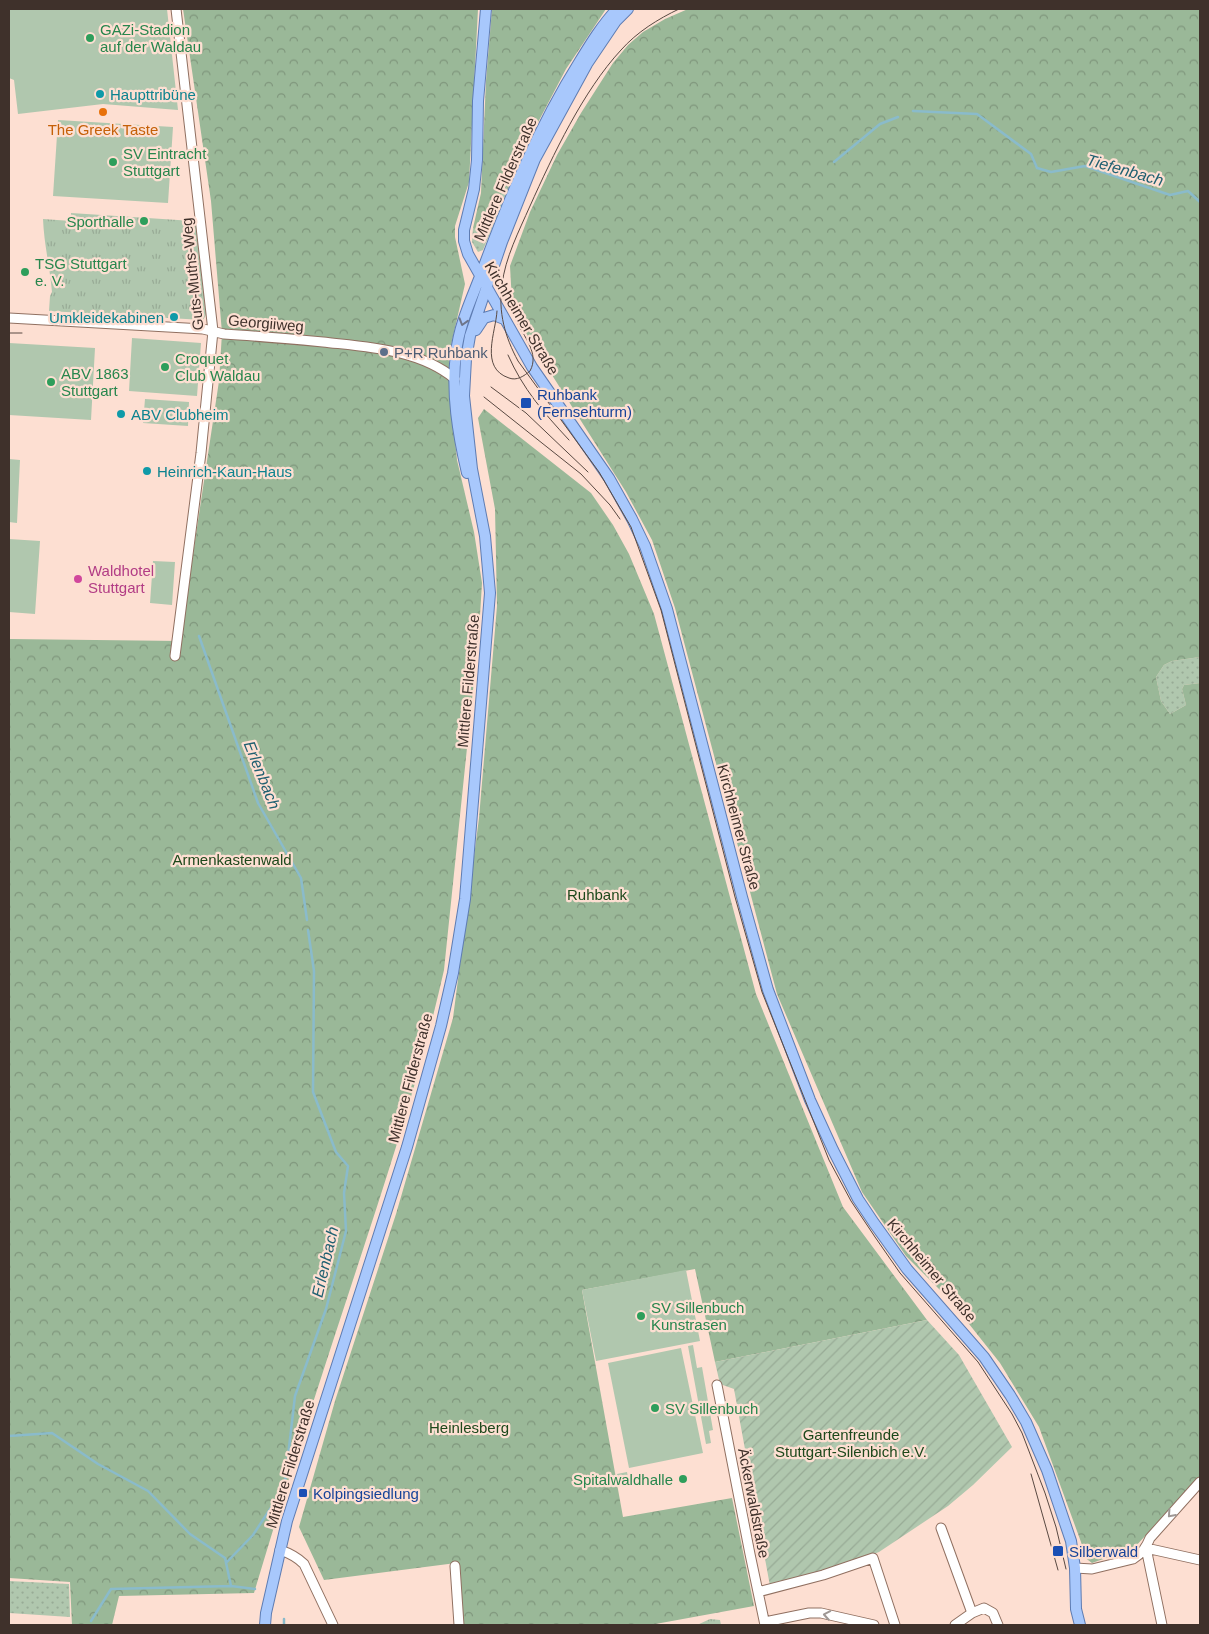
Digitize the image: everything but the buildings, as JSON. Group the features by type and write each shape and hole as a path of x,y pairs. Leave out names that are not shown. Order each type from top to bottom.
{"main road":[{"name":"Kirchheimer Straße","path":"486,9 478,101 477,160 474,189 464,230 464,241 468,254 540,380 609,478 645,546 667,609 768,990 810,1100 858,1198 894,1251 984,1357 1026,1422 1050,1479 1071,1541 1075,1568 1076,1609 1080,1625"},
{"name":"Mittlere Filderstraße","path":"483,522 467,472 459,437 454,378 461,326 513,191 550,113 565,84 589,46 617,9"},
{"name":"Mittlere Filderstraße","path":"265,1625 266,1613 289,1513 407,1147 441,1026 453,973 465,900 490,593 483,522 472,469 464,396 466,359 470,336 519,197 553,124 587,64 616,21 628,9"},
{"path":"470,336 484,318 494,316 504,319"},
{"path":"454,378 464,396"}],"street":[{"name":"Guts-Muths-Weg","path":"175,656 201,452 213,332 176,9"},
{"name":"Georgiiweg","path":"9,318 203,329 224,334 386,349 441,368 454,378"},
{"name":"Äckerwaldstraße","path":"716,1385 765,1624"},
{"path":"1075,1568 1092,1570 1132,1559 1146,1548 1150,1538 1200,1482"},
{"path":"941,1528 972,1613"},
{"path":"1146,1548 1200,1560"},
{"path":"1146,1548 1162,1625"},
{"path":"280,1550 291,1554 304,1564 333,1625"},
{"path":"758,1592 874,1562 895,1625"},
{"path":"455,1566 458,1625"},
{"path":"955,1625 972,1613 984,1608 993,1613 998,1625"},
{"path":"765,1624 809,1613 821,1613 874,1625"}],"green space":[{"name":"GAZi-Stadion auf der Waldau","path":"9,9 167,9 178,110 103,104 18,114 14,80 9,78"},
{"name":"Armenkastenwald","path":"183,9 478,9 469,182 455,226 455,237 465,284 449,354 450,388 457,460 474,532 482,583 479,632 444,970 435,1010 402,1128 254,1593 119,1596 112,1625 72,1625 70,1582 9,1578 9,639 180,641 219,381 222,333 211,201"},
{"path":"492,9 606,9 566,69 535,128 511,182 491,208 481,233 473,228 481,193 486,81"},
{"path":"688,9 1200,9 1200,657 1172,661 1164,665 1156,677 1161,701 1170,714 1186,705 1182,689 1184,685 1200,683 1200,1477 1134,1548 1092,1563 1084,1557 1081,1542 1039,1427 1000,1363 950,1300 906,1256 862,1192 777,994 675,608 652,540 626,492 533,345 516,315 512,302 510,266 530,212 557,155 581,113 613,63 628,45 643,32 665,19"},
{"name":"SV Eintracht Stuttgart","path":"58,120 173,127 168,203 53,196"},
{"path":"511,182 483,250 478,252 472,242 473,228 481,232 491,208"},
{"path":"71,213 193,221 197,224 207,313 203,320 49,311 52,292 43,219 71,221"},
{"name":"Croquet Club Waldau","path":"132,338 201,343 197,396 129,391"},
{"name":"ABV 1863 Stuttgart","path":"9,343 95,348 91,420 9,415"},
{"path":"145,399 189,402 188,426 143,423"},
{"name":"Heinlesberg","path":"484,409 591,493 613,525 629,554 654,614 756,994 843,1207 927,1320 715,1362 695,1269 582,1290 623,1517 732,1498 754,1606 650,1625 461,1625 456,1563 324,1580 299,1527 335,1401 396,1214 453,1018 479,818 497,606 495,509 478,418"},
{"path":"9,459 20,460 17,523 9,522"},
{"path":"9,539 40,541 35,614 9,612"},
{"path":"153,561 175,562 172,605 150,603"},
{"path":"1200,657 1200,683 1184,685 1182,689 1186,705 1170,714 1161,701 1156,677 1164,665 1172,661"},
{"name":"SV Sillenbuch Kunstrasen","path":"686,1270 700,1341 596,1361 582,1290"},
{"name":"Gartenfreunde Stuttgart-Silenbich e.V.","path":"927,1320 959,1355 1012,1447 973,1485 948,1506 879,1552 823,1573 770,1586 734,1389 720,1384 715,1362"},
{"path":"693,1345 697,1368 702,1367 713,1430 709,1431 711,1443 706,1444 688,1346"},
{"name":"SV Sillenbuch","path":"681,1348 703,1453 629,1468 608,1363"},
{"path":"627,1472 629,1484 619,1486 617,1474"},
{"path":"9,1581 69,1584 70,1617 9,1613"},
{"path":"710,1619 720,1620 721,1625 697,1625"}],"waterway":[{"name":"Tiefenbach","path":"913,111 977,114 1031,154 1037,168 1051,172 1085,166 1170,195 1188,191 1200,202"},
{"name":"Tiefenbach","path":"834,162 880,124 898,117"},
{"name":"Erlenbach","path":"199,636 258,803 301,878 307,920"},
{"name":"Erlenbach","path":"285,1482 295,1396 326,1309 346,1231 344,1193 348,1166 336,1152 313,1092 314,971 308,930"},
{"path":"9,1436 52,1433 98,1464 148,1491 190,1534 225,1558 231,1586 255,1589"},
{"path":"226,1563 253,1535 276,1500"},
{"path":"91,1621 111,1589 231,1586"},
{"path":"284,1619 284,1625"}],"tram line":[{"path":"679,9 648,27 621,50 607,66 570,124 539,186 509,255 501,295 504,324 509,343 518,361 599,472 631,527 661,610 735,897 762,992 829,1160 851,1201 900,1273 978,1362 1012,1414 1022,1433 1045,1493 1056,1527 1066,1569"},
{"path":"497,311 491,349 494,366 500,373 509,378 518,378 530,371 533,358 532,351 513,312 507,286"},
{"path":"9,333 22,333"},
{"path":"508,355 520,379 534,400 569,440"},
{"path":"491,387 526,413 588,472"},
{"path":"484,397 581,474 610,505 620,519"},
{"path":"1031,1474 1058,1570"}],"place":[{"name":"GAZi-Stadion auf der Waldau","path":"90,38"},
{"name":"Haupttribüne","path":"100,94"},
{"name":"The Greek Taste","path":"103,112"},
{"name":"SV Eintracht Stuttgart","path":"113,162"},
{"name":"Sporthalle","path":"144,221"},
{"name":"TSG Stuttgart e. V.","path":"25,272"},
{"name":"Umkleidekabinen","path":"174,317"},
{"name":"P+R Ruhbank","path":"384,352"},
{"name":"Croquet Club Waldau","path":"165,367"},
{"name":"ABV 1863 Stuttgart","path":"51,382"},
{"name":"Ruhbank (Fernsehturm)","path":"526,403"},
{"name":"ABV Clubheim","path":"121,414"},
{"name":"Heinrich-Kaun-Haus","path":"147,471"},
{"name":"Waldhotel Stuttgart","path":"78,579"},
{"name":"SV Sillenbuch Kunstrasen","path":"641,1316"},
{"name":"SV Sillenbuch","path":"655,1408"},
{"name":"Spitalwaldhalle","path":"683,1479"},
{"name":"Kolpingsiedlung","path":"303,1493"},
{"name":"Silberwald","path":"1058,1551"}],"park label":[{"name":"Ruhbank","path":"597,894"}]}
